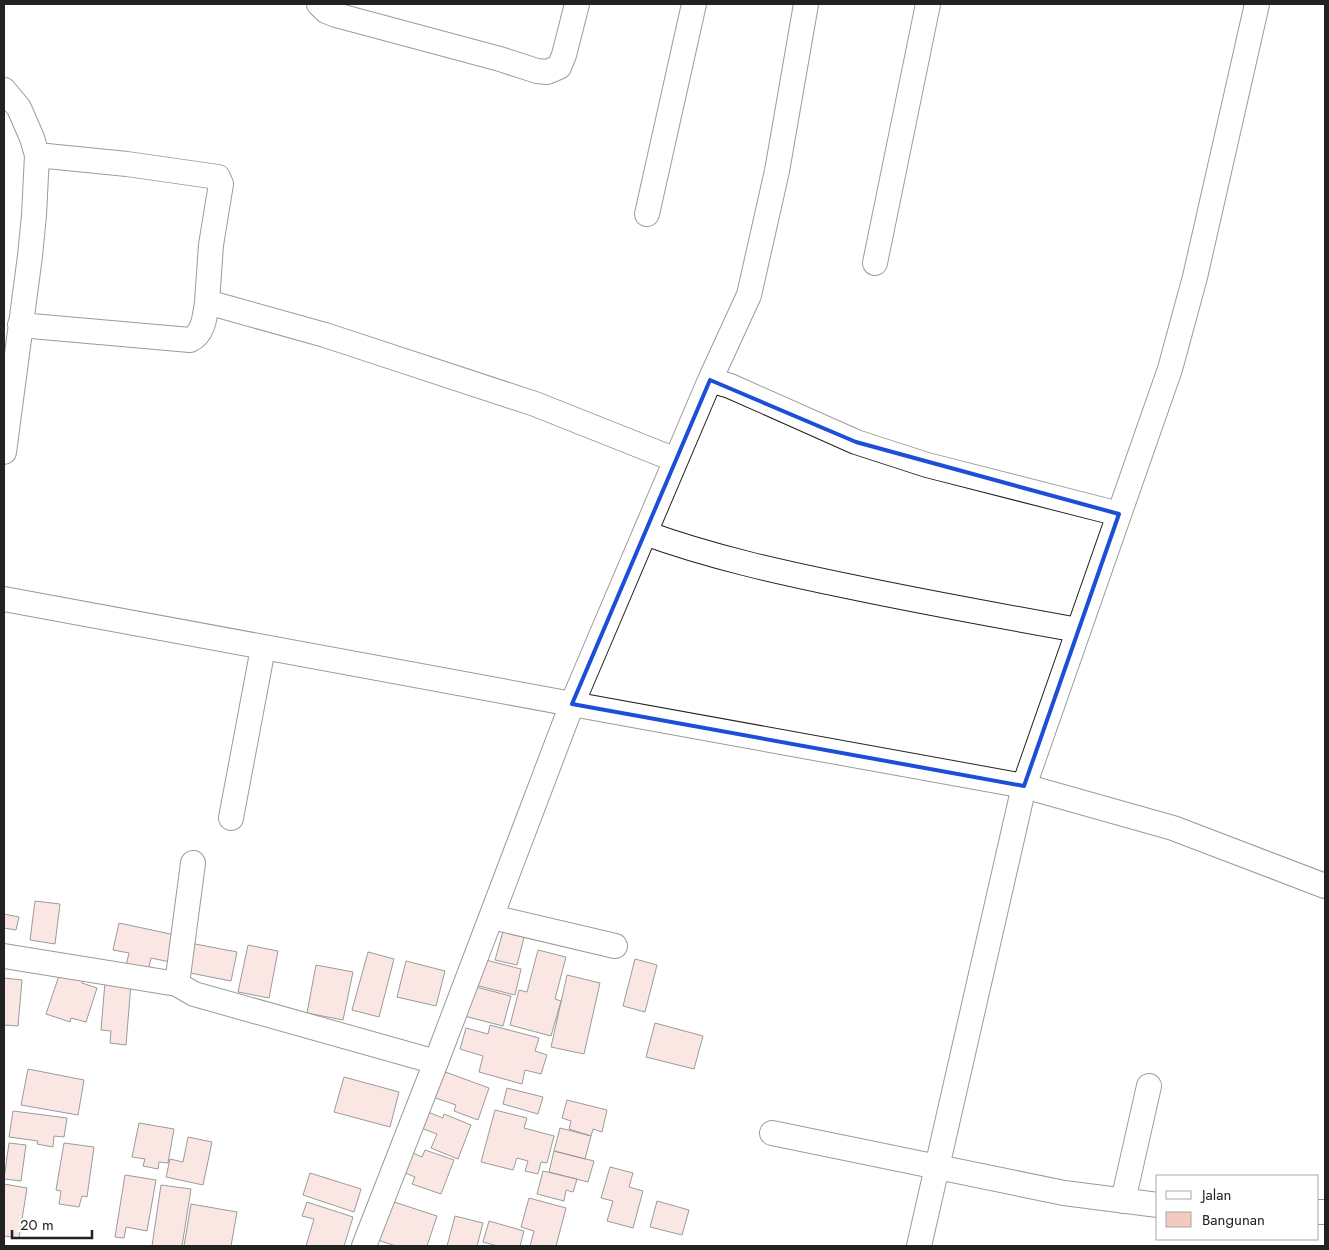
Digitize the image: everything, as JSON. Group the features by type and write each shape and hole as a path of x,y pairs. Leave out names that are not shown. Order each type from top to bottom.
{"street":[{"path":"319,4 326,11 336,15 500,59 537,71 547,72 559,66 564,56 577,4"},
{"path":"647,214 694,4"},
{"path":"364,1246 492,917 572,704 710,380 749,295 777,171 806,4"},
{"path":"875,263 928,4"},
{"path":"919,1246 1024,786 1170,369 1195,277 1257,4"},
{"path":"4,90 19,108 37,155 34,215 4,442"},
{"path":"20,325 190,340 200,330 208,302 212,245 221,184 218,177 127,164 37,155"},
{"path":"208,302 326,335 535,404 676,460"},
{"path":"710,380 730,386 856,442 927,464 1119,514"},
{"path":"645,533 687,548 801,577 939,605 1078,630"},
{"path":"4,599 1024,786 1173,828 1325,886"},
{"path":"231,818 263,648"},
{"path":"177,984 193,863"},
{"path":"492,917 615,946"},
{"path":"4,956 177,984 194,994 436,1062"},
{"path":"1123,1200 1149,1086"},
{"path":"772,1133 1064,1193 1156,1205"}],"highlighted area":[{"path":"710,380 856,442 1119,514 1024,786 572,704"}],"building":[{"path":"35,901 60,904 55,944 30,940"},
{"path":"4,914 19,917 16,930 4,928"},
{"path":"119,923 180,936 175,963 151,958 148,971 126,966 129,953 113,950"},
{"path":"505,924 526,930 517,965 495,960"},
{"path":"190,943 237,952 231,981 185,972"},
{"path":"248,945 278,951 269,998 238,992"},
{"path":"538,950 566,957 555,999 561,1001 551,1036 510,1025 519,990 527,992"},
{"path":"368,952 394,959 379,1017 352,1010"},
{"path":"482,959 521,969 515,995 475,985"},
{"path":"635,959 657,965 645,1012 623,1006"},
{"path":"406,961 445,971 436,1006 397,997"},
{"path":"316,965 353,972 343,1020 307,1013"},
{"path":"62,967 85,974 82,983 97,988 86,1022 71,1018 70,1022 46,1014"},
{"path":"567,975 600,983 584,1054 551,1047"},
{"path":"4,978 22,980 18,1026 4,1025"},
{"path":"105,982 131,984 126,1045 110,1043 111,1031 101,1030"},
{"path":"472,986 511,996 503,1026 464,1016"},
{"path":"655,1023 703,1036 694,1069 646,1057"},
{"path":"490,1025 539,1038 535,1051 547,1055 541,1074 525,1070 522,1084 479,1072 483,1056 460,1049 466,1028 488,1034"},
{"path":"28,1069 84,1080 78,1115 21,1105"},
{"path":"440,1070 489,1088 478,1120 454,1111 456,1105 430,1096"},
{"path":"344,1077 399,1092 390,1127 334,1112"},
{"path":"507,1088 543,1097 538,1114 503,1104"},
{"path":"567,1100 607,1110 602,1132 593,1129 591,1136 569,1129 571,1121 562,1118"},
{"path":"495,1110 527,1118 524,1128 554,1136 547,1163 541,1162 538,1174 525,1171 528,1161 517,1158 513,1170 481,1162"},
{"path":"13,1111 67,1118 64,1137 54,1136 53,1147 37,1144 38,1141 9,1137"},
{"path":"428,1112 443,1118 444,1114 471,1125 458,1159 431,1148 437,1134 421,1128"},
{"path":"139,1123 174,1129 168,1163 159,1162 158,1169 143,1166 145,1159 132,1157"},
{"path":"560,1128 591,1136 585,1159 554,1151"},
{"path":"188,1137 212,1142 203,1185 166,1177 170,1159 183,1162"},
{"path":"9,1143 26,1145 21,1181 4,1179"},
{"path":"64,1143 94,1147 87,1197 82,1196 79,1207 59,1204 61,1191 56,1190"},
{"path":"425,1150 454,1160 441,1194 412,1184 415,1177 405,1173 413,1153 422,1157"},
{"path":"554,1151 594,1161 588,1182 549,1172"},
{"path":"610,1167 633,1173 629,1187 643,1191 633,1228 607,1221 613,1201 601,1198"},
{"path":"543,1171 577,1179 573,1192 566,1190 564,1201 537,1194"},
{"path":"310,1173 361,1189 354,1212 303,1195"},
{"path":"125,1175 156,1180 147,1231 126,1227 124,1238 115,1237"},
{"path":"4,1184 27,1188 19,1238 4,1236"},
{"path":"161,1185 191,1189 182,1246 152,1246"},
{"path":"529,1198 566,1208 556,1246 530,1246 534,1231 521,1227"},
{"path":"391,1201 437,1216 427,1246 396,1246 378,1240"},
{"path":"657,1201 689,1210 682,1235 650,1227"},
{"path":"307,1202 353,1217 344,1246 306,1246 314,1219 302,1216"},
{"path":"191,1204 237,1212 231,1246 184,1246"},
{"path":"455,1216 483,1223 477,1246 447,1246"},
{"path":"489,1221 524,1231 520,1246 498,1246 483,1242"}]}
